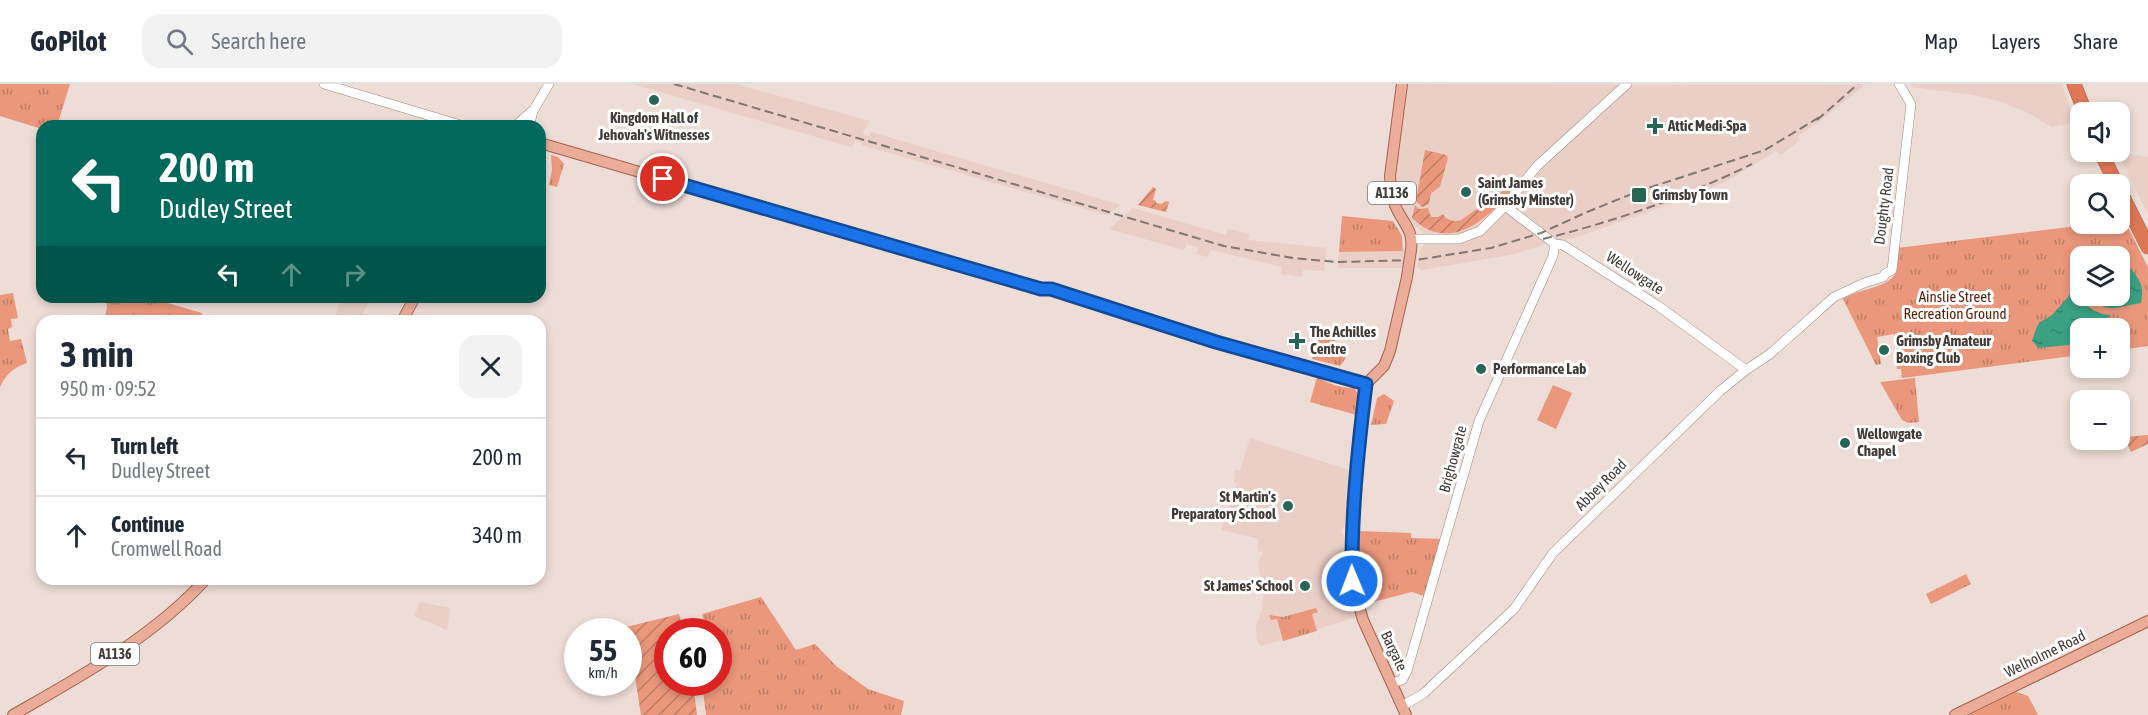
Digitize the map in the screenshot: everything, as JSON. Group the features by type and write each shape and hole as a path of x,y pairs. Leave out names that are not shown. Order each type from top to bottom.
{"highway":[{"path":"2074,84 2081,102"},
{"path":"2130,211 2148,247"}],"main road":[{"name":"A1136","path":"1402,84 1390,176 1391,189 1398,212 1410,229 1412,244"},
{"path":"546,144 1051,289 1228,345 1366,384 1384,366 1390,351 1407,278 1412,244"},
{"path":"546,148 556,147"},
{"name":"Bargate","path":"1366,384 1359,435 1352,524 1352,581 1363,620 1404,711"},
{"name":"A1136","path":"13,715 136,640 169,615 200,585"},
{"name":"Welholme Road","path":"1955,715 2148,621"}],"street":[{"path":"324,84 444,120"},
{"path":"531,120 549,84"},
{"name":"Doughty Road","path":"1834,297 1883,277 1892,270 1911,104 1899,84"},
{"path":"1412,244 1464,238 1480,231 1505,206 1537,166 1625,86"},
{"path":"523,120 537,105"},
{"name":"Wellowgate","path":"1505,206 1555,244 1563,245 1644,296 1746,370"},
{"name":"Brighowgate","path":"1392,683 1402,680 1407,671 1479,421 1551,262 1555,244"},
{"name":"Abbey Road","path":"1404,711 1514,609 1553,553 1720,391 1770,354 1834,297"}],"shaded area":[{"path":"632,84 736,84 870,121 862,134 869,136 871,132 1121,205 1107,215 861,145 862,142 856,141 851,147"},
{"path":"1404,84 1866,84 1798,136 1800,140 1781,155 1776,151 1727,181 1676,202 1574,238 1548,243 1515,254 1422,270 1417,267 1423,246 1423,233 1407,218 1397,186 1396,158"},
{"path":"1910,84 2062,84 2070,108 2070,124 2052,127 2002,102 1974,95 1912,87"},
{"path":"2130,154 2148,157 2148,214 2130,174 2122,162 2130,162"},
{"path":"1133,208 1226,235 1228,229 1249,234 1248,240 1327,248 1324,271 1303,270 1302,277 1281,274 1282,267 1211,250 1208,257 1196,254 1198,247 1186,244 1184,250 1109,229"},
{"path":"1406,250 1403,268 1338,268 1339,252"},
{"path":"339,303 369,303 363,315 336,315"},
{"path":"1250,438 1352,471 1344,527 1341,530 1344,536 1346,575 1357,617 1262,646 1257,642 1256,626 1263,598 1258,561 1263,552 1258,551 1256,538 1221,530 1237,484 1234,482 1235,470 1240,471"},
{"path":"420,602 450,608 447,630 414,616"}],"green space":[{"path":"0,84 70,84 59,120 36,120 36,127 0,116"},
{"path":"1425,150 1446,155 1448,158 1440,187 1431,193 1429,204 1422,207 1416,201"},
{"path":"551,155 558,157 564,164 557,187 549,185 552,170"},
{"path":"1153,187 1156,189 1153,200 1156,203 1169,202 1166,212 1138,205"},
{"path":"1507,188 1510,191 1508,194 1491,212 1482,220 1462,230 1452,233 1432,231 1412,218 1415,205 1419,209 1428,208 1431,217 1443,214 1451,220 1461,220"},
{"path":"1342,216 1393,221 1402,236 1403,251 1339,252"},
{"name":"Ainslie Street Recreation Ground","path":"2070,227 2070,234 2130,234 2130,232 2148,267 2148,346 2130,349 2130,318 2070,318 2070,356 1902,378 1901,369 1897,369 1896,360 1899,359 1894,334 1877,337 1881,364 1876,365 1843,299 1887,282 1893,277 1897,266 1897,248"},
{"path":"13,293 18,318 11,319 12,327 8,329 10,341 21,339 27,363 10,372 0,387 0,295"},
{"path":"106,303 168,303 202,313 201,315 105,315"},
{"path":"1321,326 1328,328 1346,358 1340,366 1312,359"},
{"path":"1317,377 1335,385 1354,388 1359,395 1357,415 1310,402"},
{"path":"1915,378 1919,422 1908,423 1902,420 1880,382"},
{"path":"1553,385 1572,393 1556,429 1537,420"},
{"path":"1384,394 1394,401 1386,424 1371,425 1377,398"},
{"path":"2148,435 2148,444 2131,452 2130,436"},
{"path":"1359,531 1411,533 1411,538 1444,539 1424,596 1412,592 1365,604 1359,577"},
{"path":"1966,574 1971,584 1931,604 1926,594"},
{"path":"761,597 796,650 815,644 836,666 868,689 904,701 901,715 706,715 704,696 732,696 732,618 703,618 702,614"},
{"path":"1316,608 1318,612 1312,614 1317,631 1283,641 1277,619 1271,620 1269,615 1283,617"},
{"path":"679,614 680,618 663,618"},
{"path":"654,620 654,696 695,696 697,715 641,715 638,696 642,696 642,623"},
{"path":"2016,692 2028,696 2038,715 1969,715"}],"water":[{"path":"2130,269 2141,283 2141,303 2130,305"},
{"path":"2070,292 2070,306 2088,306 2098,313 2111,315 2107,318 2070,318 2070,345 2039,348 2032,341 2039,323 2052,315"},
{"path":"2102,306 2124,306 2113,308"}],"railway":[{"path":"674,84 1224,246 1293,258 1337,262 1416,260 1491,248 1541,233 1639,191 1765,150 1823,115"},
{"path":"1817,120 1858,84"},
{"path":"1543,239 1650,207 1752,164"}],"place":[{"name":"Kingdom Hall of Jehovah's Witnesses","path":"654,100"},
{"name":"Attic Medi-Spa","path":"1655,126"},
{"name":"Saint James (Grimsby Minster)","path":"1466,192"},
{"name":"Grimsby Town","path":"1639,195"},
{"name":"The Achilles Centre","path":"1297,341"},
{"name":"Grimsby Amateur Boxing Club","path":"1884,350"},
{"name":"Performance Lab","path":"1481,369"},
{"name":"Wellowgate Chapel","path":"1845,443"},
{"name":"St Martin's Preparatory School","path":"1288,506"},
{"name":"St James' School","path":"1305,586"}],"route":[{"path":"663,179 1041,289 1051,289 1216,342 1366,384 1359,435 1352,524 1352,581"}]}
